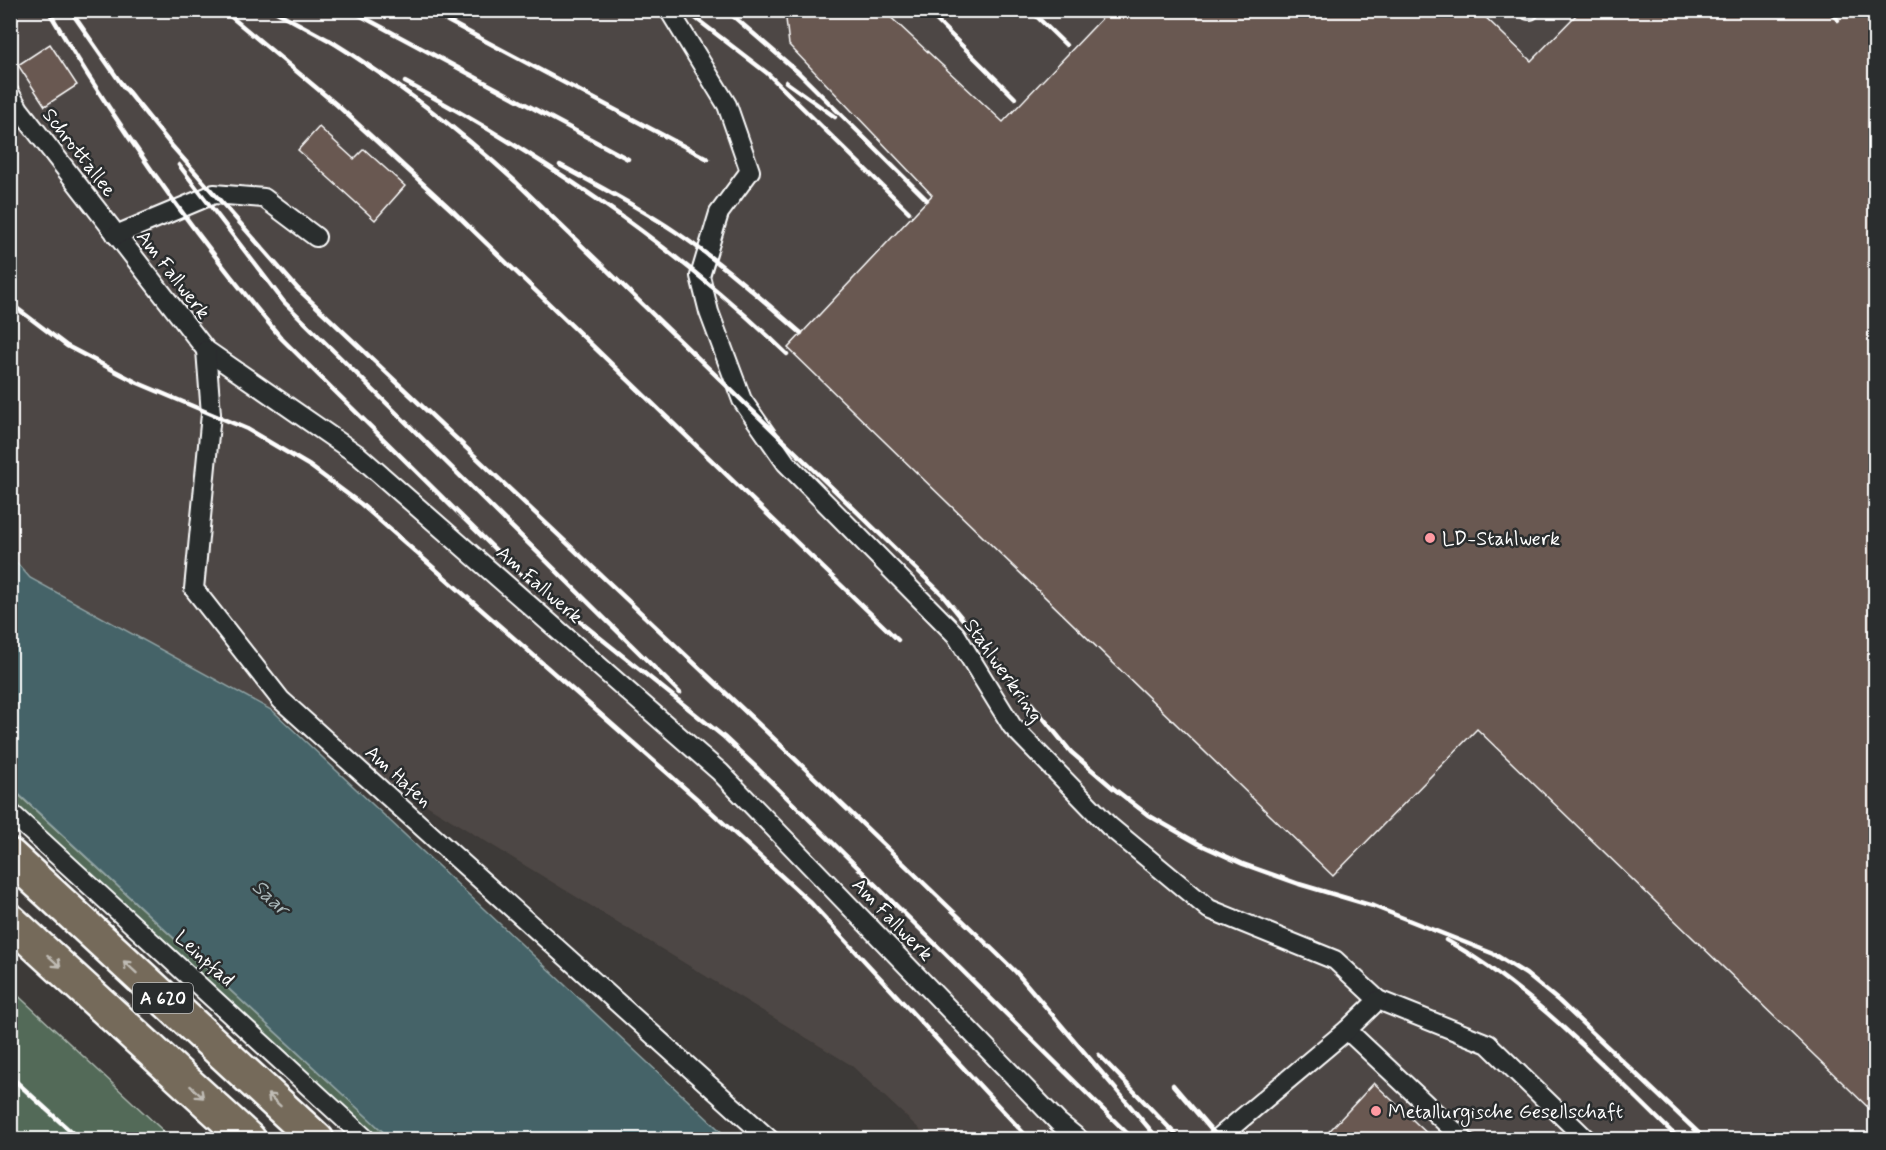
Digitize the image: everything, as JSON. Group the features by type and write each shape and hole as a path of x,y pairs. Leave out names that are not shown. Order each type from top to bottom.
{"highway":[{"name":"A 620","path":"10,856 316,1140"},
{"name":"A 620","path":"10,921 249,1140"}],"lane":[{"name":"Stahlwerkring","path":"669,10 727,105 750,171 719,213 700,276 709,312 742,400 786,462 956,636 1012,726 1109,826 1209,909 1335,960 1378,1000 1488,1044 1587,1140"},
{"name":"Schrottallee","path":"10,94 116,236"},
{"name":"Am Fallwerk","path":"316,237 264,198 214,194 116,236 206,350 358,455 720,772 1058,1122 1080,1140"},
{"name":"Am Hafen","path":"206,350 211,414 194,589 281,700 770,1140"},
{"name":"Leinpfad","path":"10,812 367,1140"},
{"path":"1216,1140 1347,1030 1378,1000"},
{"path":"1347,1030 1464,1140"}],"shaded area":[{"path":"10,11 1875,11 1875,1139 930,1139 851,1065 273,711 30,578 11,555"}],"green space":[{"path":"10,787 391,1139 371,1139 11,802"},
{"path":"11,989 172,1139 11,1139"}],"water":[{"name":"Saar","path":"11,556 30,578 273,711 729,1139 391,1139 11,787"}],"building":[{"name":"LD-Stahlwerk","path":"785,10 883,10 1003,122 1110,10 1478,10 1531,61 1581,10 1876,10 1876,1115 1477,729 1333,876 788,348 932,195 789,45"},
{"path":"50,44 77,85 45,106 18,65"},
{"path":"319,127 354,159 364,149 405,186 375,220 298,150"},
{"name":"Metallurgische Gesellschaft","path":"1374,1083 1434,1140 1321,1140"}],"railway":[{"path":"48,10 101,96 158,179 219,261 282,339 518,572 724,737 1134,1140"},
{"path":"70,10 125,89"},
{"path":"223,10 337,105 455,213 898,640"},
{"path":"273,10 334,43"},
{"path":"350,10 628,159"},
{"path":"427,10 708,159"},
{"path":"685,10 767,73 909,212"},
{"path":"726,10 798,72 927,200"},
{"path":"926,10 1015,98"},
{"path":"1030,10 1066,45"},
{"path":"1828,10 1838,20"},
{"path":"329,40 426,106 516,182 943,595 1071,752 1113,788 1148,815 1199,844 1243,864 1299,884 1373,906 1494,954 1526,974 1559,1001 1706,1140"},
{"path":"405,82 507,140 605,205 699,276 787,354"},
{"path":"786,82 835,117"},
{"path":"121,83 172,146 298,289 766,731 1016,972 1159,1140"},
{"path":"179,165 284,302 680,693"},
{"path":"560,165 633,205 676,232 724,268 801,333"},
{"path":"10,303 67,346 138,383 247,429 310,466 361,504 696,798 811,903 1030,1140"},
{"path":"1446,940 1510,982 1540,1007 1569,1032 1680,1140"},
{"path":"1099,1055 1181,1140"},
{"path":"10,1076 80,1140"},
{"path":"1173,1085 1220,1140"},
{"path":"1473,1136 1477,1140"}],"place":[{"name":"LD-Stahlwerk","path":"1430,538"},
{"name":"Metallurgische Gesellschaft","path":"1376,1111"}]}
